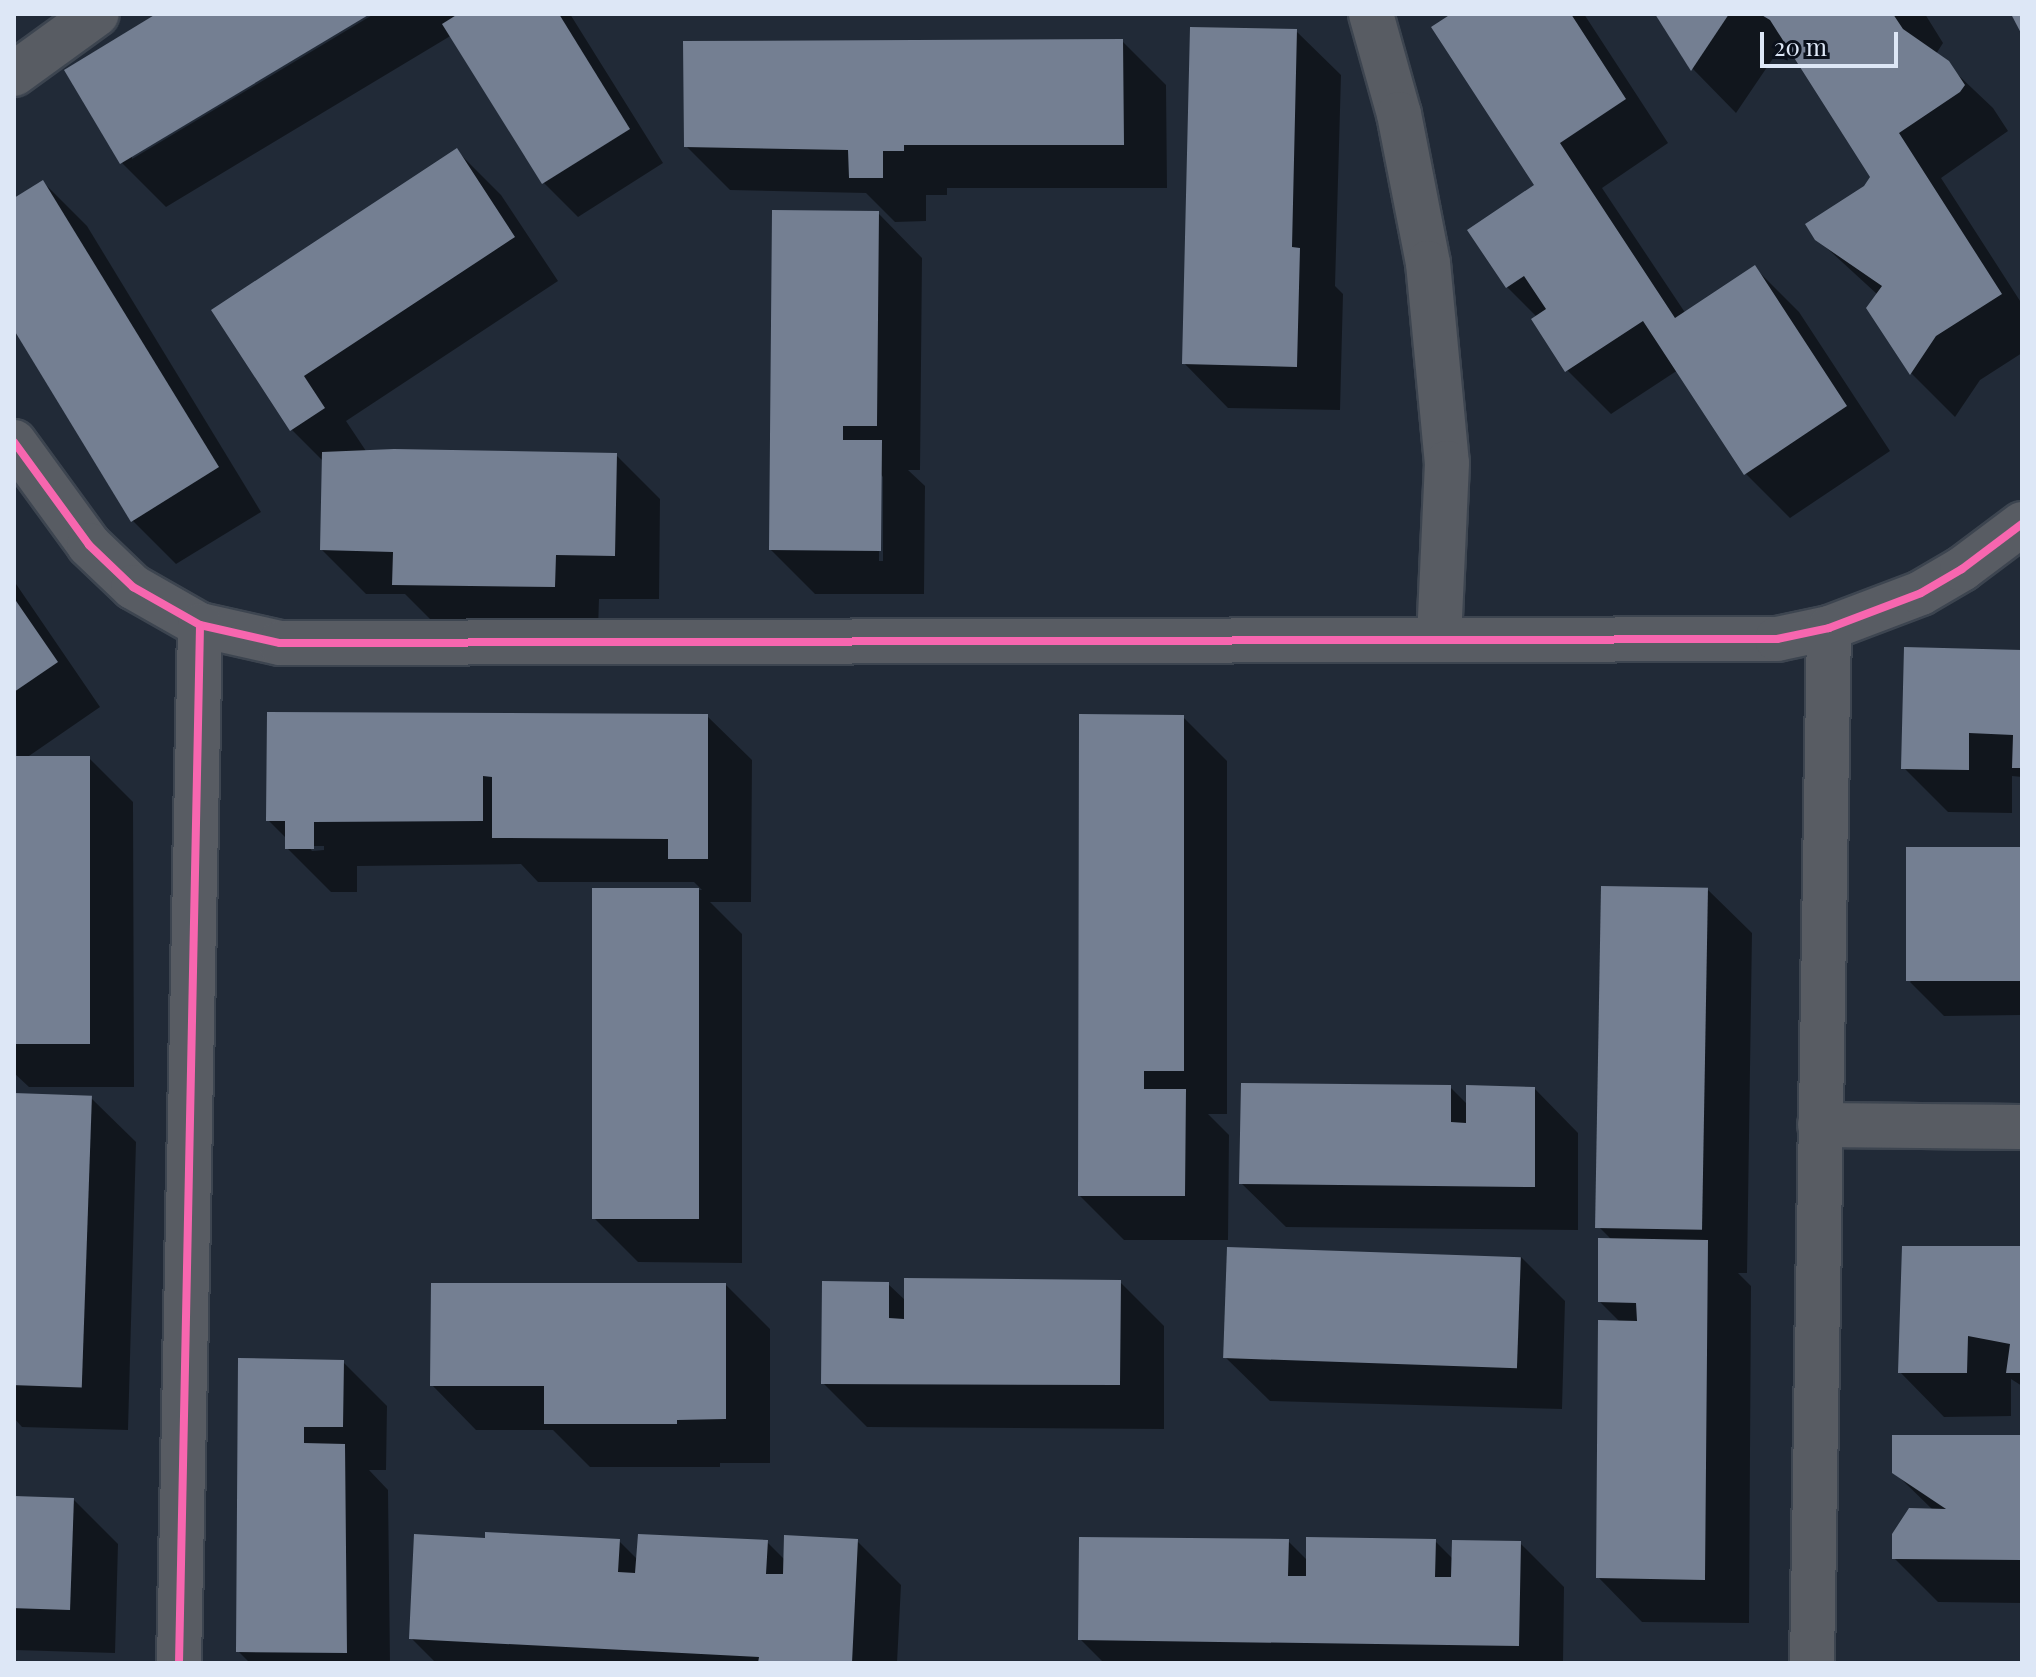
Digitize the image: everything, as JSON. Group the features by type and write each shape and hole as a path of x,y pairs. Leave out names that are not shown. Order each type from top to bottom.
{"street":[{"path":"14,74 97,14"},
{"path":"1371,14 1399,114 1428,263 1447,463 1439,640"},
{"path":"14,442 89,545 133,587 200,625 280,643 1777,639 1829,628 1921,593 1962,569 2022,524"},
{"path":"179,1663 200,625"},
{"path":"1812,1663 1829,628"},
{"path":"1820,1125 2022,1127"}],"building":[{"path":"156,14 370,14 120,164 64,70"},
{"path":"458,14 559,14 630,129 542,184 442,24"},
{"path":"1451,14 1571,14 1626,99 1560,143 1675,318 1755,265 1847,406 1744,475 1643,321 1565,372 1531,319 1546,309 1524,276 1506,288 1467,230 1534,185 1431,27"},
{"path":"1655,14 1729,14 1691,71"},
{"path":"1760,14 1893,14 1903,29 1949,61 1965,85 1960,92 1899,133 2002,294 1936,336 1910,375 1866,308 1882,286 1815,240 1805,224 1864,186 1870,177 1770,20"},
{"path":"2011,14 2022,14 2022,35"},
{"path":"1190,27 1297,29 1292,247 1300,248 1297,367 1182,364"},
{"path":"1123,39 1124,145 904,145 904,151 883,151 883,178 849,178 848,150 684,147 683,41"},
{"path":"457,148 515,237 304,376 325,408 290,431 211,310"},
{"path":"43,180 219,467 131,522 14,330 14,198"},
{"path":"772,210 879,211 877,426 843,426 843,440 882,440 881,551 769,550"},
{"path":"394,449 617,453 615,556 556,555 555,587 392,585 393,552 320,550 322,452"},
{"path":"14,598 58,662 14,692"},
{"path":"1904,647 2022,650 2022,768 2012,768 2013,735 1969,733 1969,770 1901,769"},
{"path":"267,712 708,714 708,859 668,859 668,839 492,838 492,777 483,776 483,821 314,822 314,849 285,849 285,821 266,821"},
{"path":"1079,714 1184,715 1184,1071 1144,1071 1144,1089 1186,1089 1185,1196 1078,1196"},
{"path":"14,756 90,756 90,1044 14,1044"},
{"path":"1906,847 2022,847 2022,981 1906,981"},
{"path":"1601,886 1708,888 1702,1230 1595,1228"},
{"path":"592,888 699,888 699,1219 592,1219"},
{"path":"1241,1083 1451,1085 1451,1122 1466,1123 1466,1085 1535,1087 1535,1187 1239,1184"},
{"path":"14,1093 92,1096 82,1388 14,1385"},
{"path":"1598,1238 1708,1240 1705,1580 1596,1578 1598,1320 1637,1321 1636,1303 1598,1302"},
{"path":"1902,1246 2022,1246 2022,1373 2006,1373 2010,1344 1968,1336 1967,1373 1898,1373"},
{"path":"1227,1247 1521,1257 1517,1368 1223,1358"},
{"path":"904,1278 1121,1280 1120,1385 821,1384 822,1281 889,1282 889,1318 904,1319"},
{"path":"431,1283 726,1283 726,1419 677,1420 677,1424 544,1424 544,1386 430,1386"},
{"path":"238,1358 344,1360 343,1427 304,1427 304,1443 345,1444 347,1653 236,1652"},
{"path":"1892,1435 2022,1435 2022,1560 1892,1559 1892,1534 1909,1508 1946,1509 1892,1473"},
{"path":"14,1496 74,1498 70,1610 14,1608"},
{"path":"485,1532 620,1539 618,1572 635,1573 638,1534 768,1540 766,1574 783,1574 784,1535 858,1539 852,1663 758,1663 759,1657 409,1639 414,1534 485,1538"},
{"path":"1079,1537 1289,1539 1288,1576 1306,1576 1306,1537 1436,1539 1435,1577 1451,1577 1452,1540 1521,1541 1519,1646 1078,1640"}],"cycle path":[{"path":"14,442 89,545 133,587 200,625 280,643 1777,639 1829,628 1921,593 1962,569 2022,524"},
{"path":"179,1663 200,625"}]}
